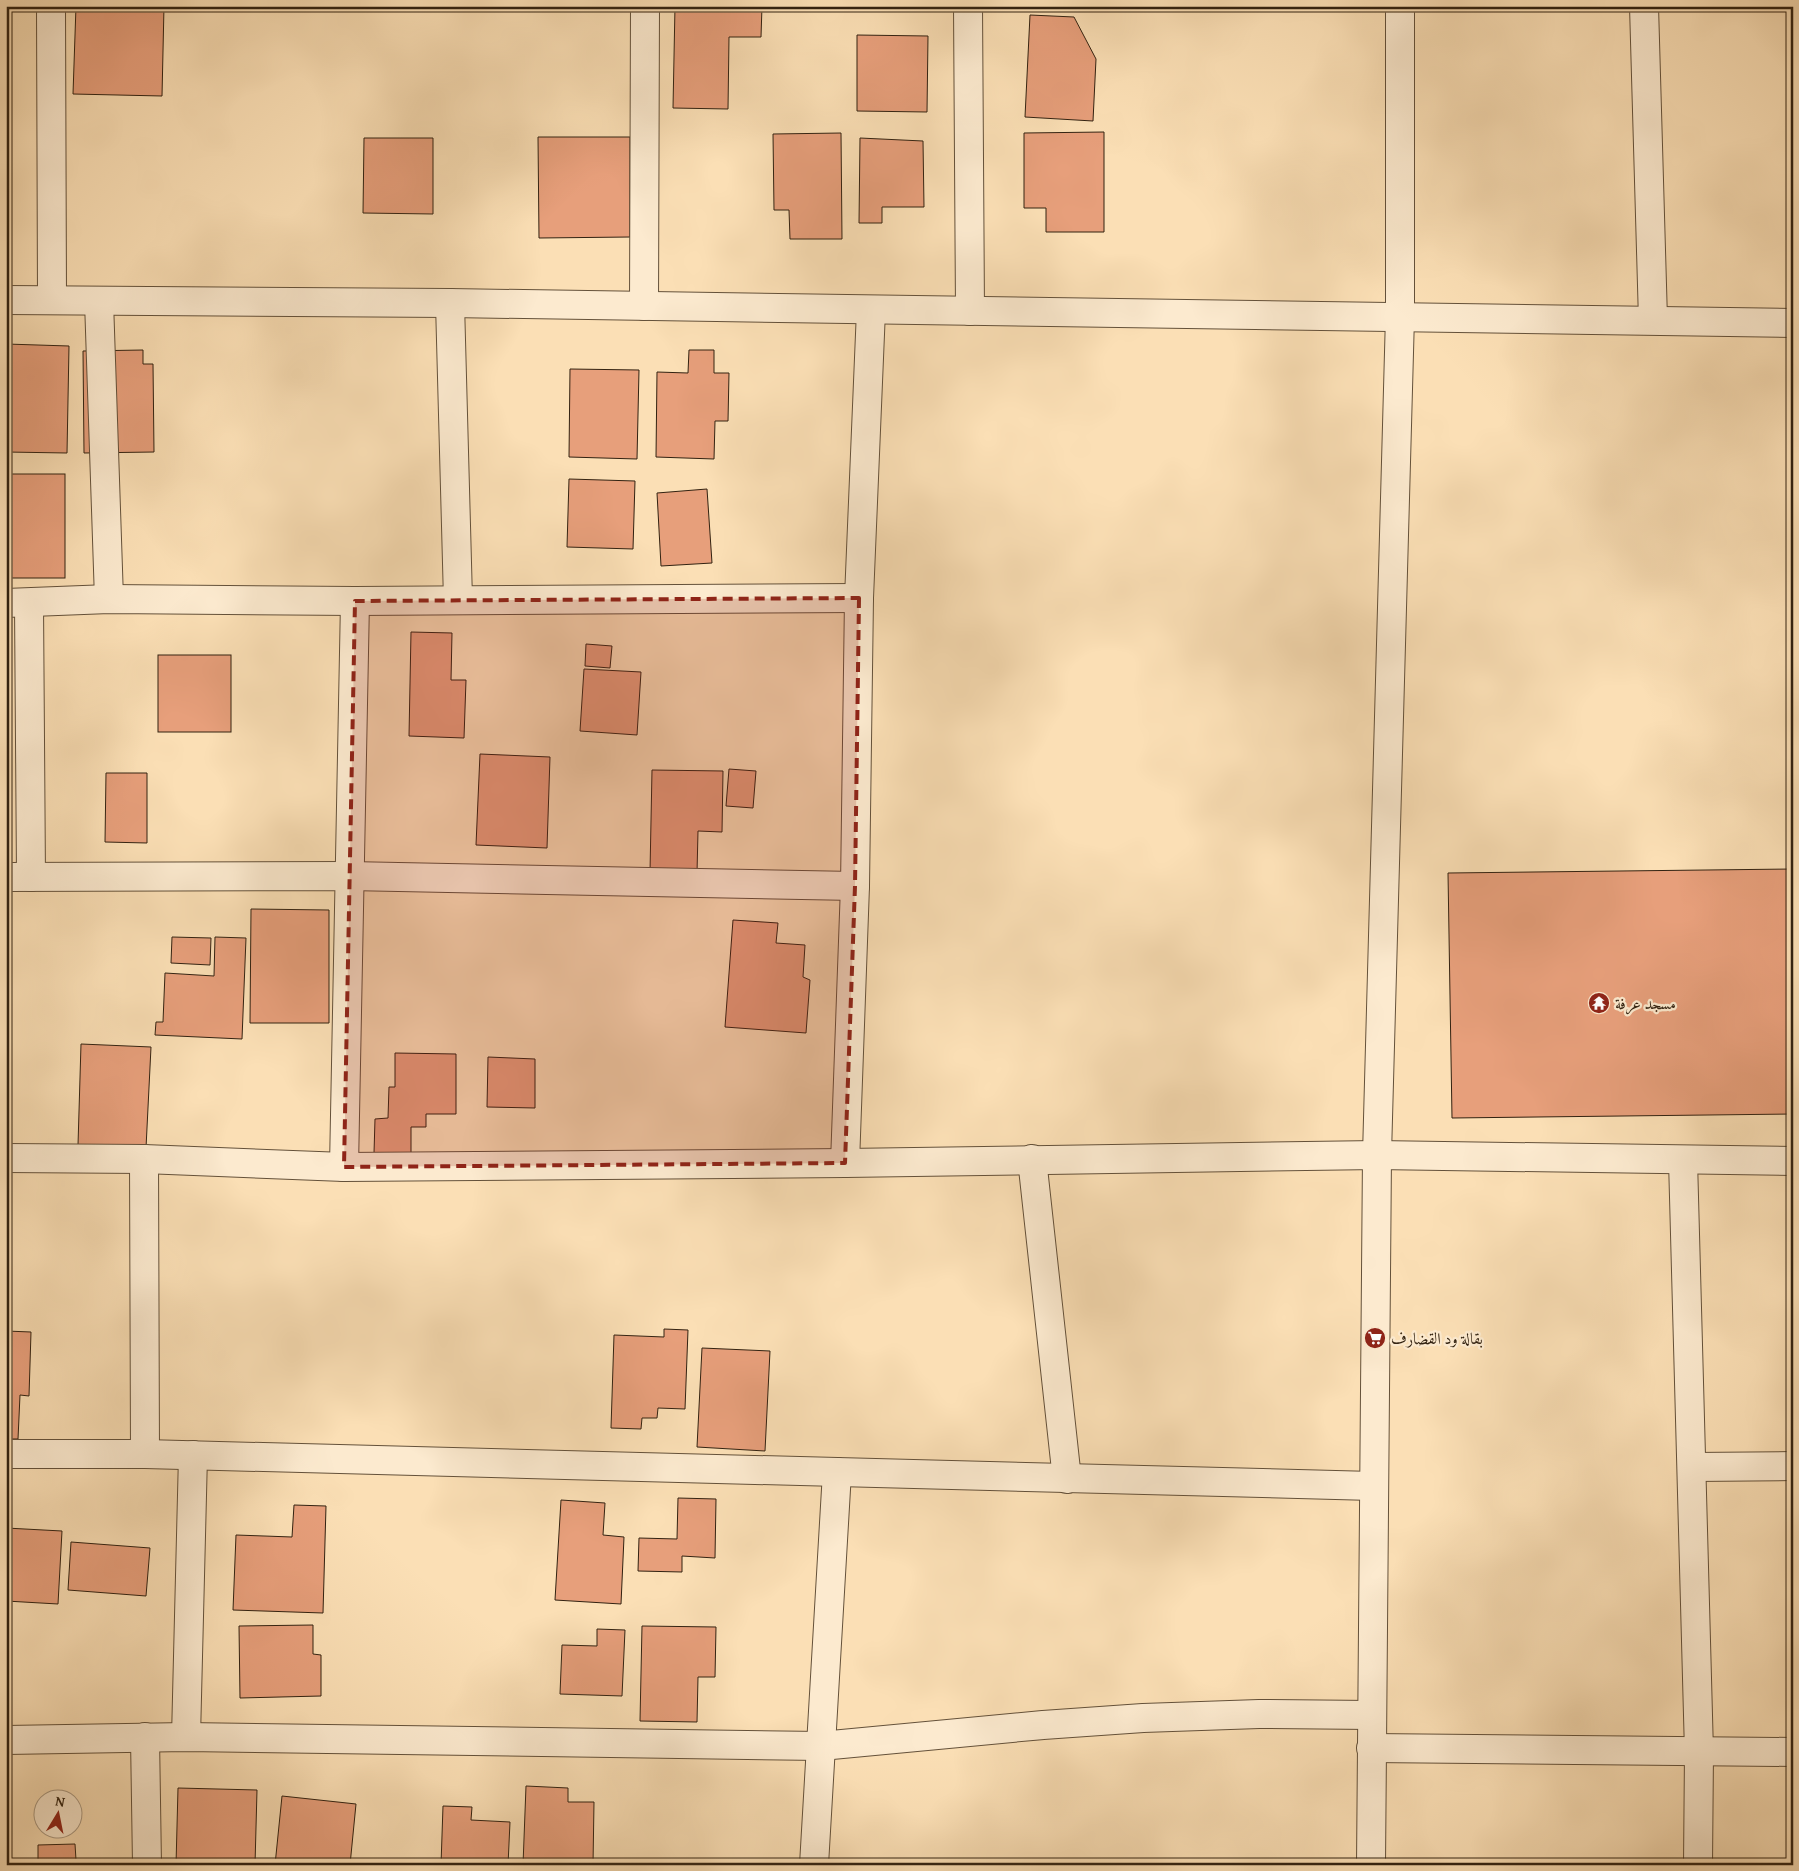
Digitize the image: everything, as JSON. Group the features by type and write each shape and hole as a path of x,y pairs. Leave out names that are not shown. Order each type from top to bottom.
{"street":[{"path":"51,6 52,300"},
{"path":"644,306 645,6"},
{"path":"968,6 970,311"},
{"path":"1371,1865 1377,1155 1400,316 1400,6"},
{"path":"1644,6 1653,320"},
{"path":"6,300 450,303 1793,323"},
{"path":"99,301 109,599"},
{"path":"450,303 458,600"},
{"path":"845,1163 855,886 859,598 871,310"},
{"path":"855,886 349,876 19,877 18,604 109,599 355,601 859,598"},
{"path":"344,1167 355,601"},
{"path":"6,1158 144,1160 344,1167 845,1163 1377,1155 1793,1160"},
{"path":"1032,1159 1067,1479"},
{"path":"144,1160 145,1454"},
{"path":"1683,1160 1693,1467 1699,1752 1698,1865"},
{"path":"6,1454 193,1455 1373,1486"},
{"path":"186,1737 193,1455"},
{"path":"1693,1467 1793,1466"},
{"path":"814,1865 836,1472"},
{"path":"6,1740 186,1737 820,1746 1043,1725 1143,1718 1259,1714 1371,1715"},
{"path":"145,1737 147,1865"},
{"path":"1371,1748 1793,1752"}],"highlighted area":[{"path":"859,598 855,886 845,1163 344,1167 355,601"}],"building":[{"path":"76,6 164,6 162,96 73,94"},
{"path":"675,6 762,6 761,37 729,37 728,109 673,108"},
{"path":"1030,15 1074,17 1096,59 1093,121 1025,117"},
{"path":"857,35 928,36 927,112 857,111"},
{"path":"1104,132 1104,232 1046,232 1046,208 1024,208 1024,133"},
{"path":"841,133 842,239 790,239 789,210 774,210 773,134"},
{"path":"538,137 630,137 630,237 539,238"},
{"path":"364,138 433,138 433,214 363,213"},
{"path":"860,138 923,141 924,207 882,207 882,223 859,223"},
{"path":"6,344 69,346 67,453 6,452"},
{"path":"143,350 143,364 153,364 154,452 84,453 83,351"},
{"path":"689,350 714,350 714,373 729,373 728,421 715,421 714,459 656,457 657,372 688,373"},
{"path":"570,369 639,370 637,459 569,457"},
{"path":"6,474 65,474 65,578 6,578"},
{"path":"569,479 635,481 633,549 567,547"},
{"path":"707,489 712,563 661,566 657,493"},
{"path":"411,632 452,633 451,680 466,680 464,738 409,736"},
{"path":"586,644 612,646 610,668 585,666"},
{"path":"158,655 231,655 231,732 158,732"},
{"path":"584,669 641,672 637,735 580,731"},
{"path":"480,754 550,757 547,848 476,845"},
{"path":"729,769 756,771 753,808 726,806"},
{"path":"652,770 723,771 722,832 698,831 697,873 650,872"},
{"path":"106,773 147,773 147,843 105,842"},
{"path":"1793,869 1793,1114 1452,1118 1448,873"},
{"path":"251,909 329,910 329,1023 250,1023"},
{"path":"733,920 778,923 776,943 805,945 803,977 810,980 806,1033 725,1027"},
{"path":"172,937 211,938 210,965 171,963"},
{"path":"215,937 246,938 242,1039 155,1035 156,1022 163,1022 165,973 214,976"},
{"path":"81,1044 151,1047 146,1148 78,1145"},
{"path":"395,1053 456,1054 456,1114 426,1114 426,1127 411,1127 411,1154 374,1153 375,1119 388,1118 389,1087 395,1087"},
{"path":"488,1057 535,1059 535,1108 487,1107"},
{"path":"664,1329 688,1330 685,1409 658,1408 657,1418 642,1418 641,1429 611,1428 614,1335 664,1337"},
{"path":"6,1331 31,1332 29,1396 20,1395 18,1439 6,1439"},
{"path":"702,1348 770,1351 765,1451 697,1447"},
{"path":"678,1498 716,1499 715,1558 682,1556 682,1572 638,1571 639,1538 677,1539"},
{"path":"561,1500 605,1503 603,1535 624,1537 621,1604 555,1600"},
{"path":"294,1505 326,1506 323,1613 233,1610 236,1535 292,1537"},
{"path":"6,1528 62,1531 58,1604 6,1601"},
{"path":"71,1542 150,1548 146,1596 68,1590"},
{"path":"313,1625 313,1654 321,1655 321,1696 240,1698 239,1626"},
{"path":"642,1626 716,1627 715,1677 698,1677 697,1722 640,1721"},
{"path":"597,1629 625,1630 622,1696 560,1694 562,1645 597,1646"},
{"path":"526,1786 568,1788 568,1802 594,1802 593,1865 523,1865"},
{"path":"178,1788 257,1790 255,1865 176,1865"},
{"path":"282,1796 356,1804 350,1865 275,1865"},
{"path":"443,1806 472,1807 471,1820 510,1822 508,1865 441,1865"},
{"path":"75,1844 76,1860 38,1861 38,1845"}],"place":[{"name":"مسجد عرفة","path":"1599,1003"},
{"name":"بقالة ود القضارف","path":"1375,1338"}]}
